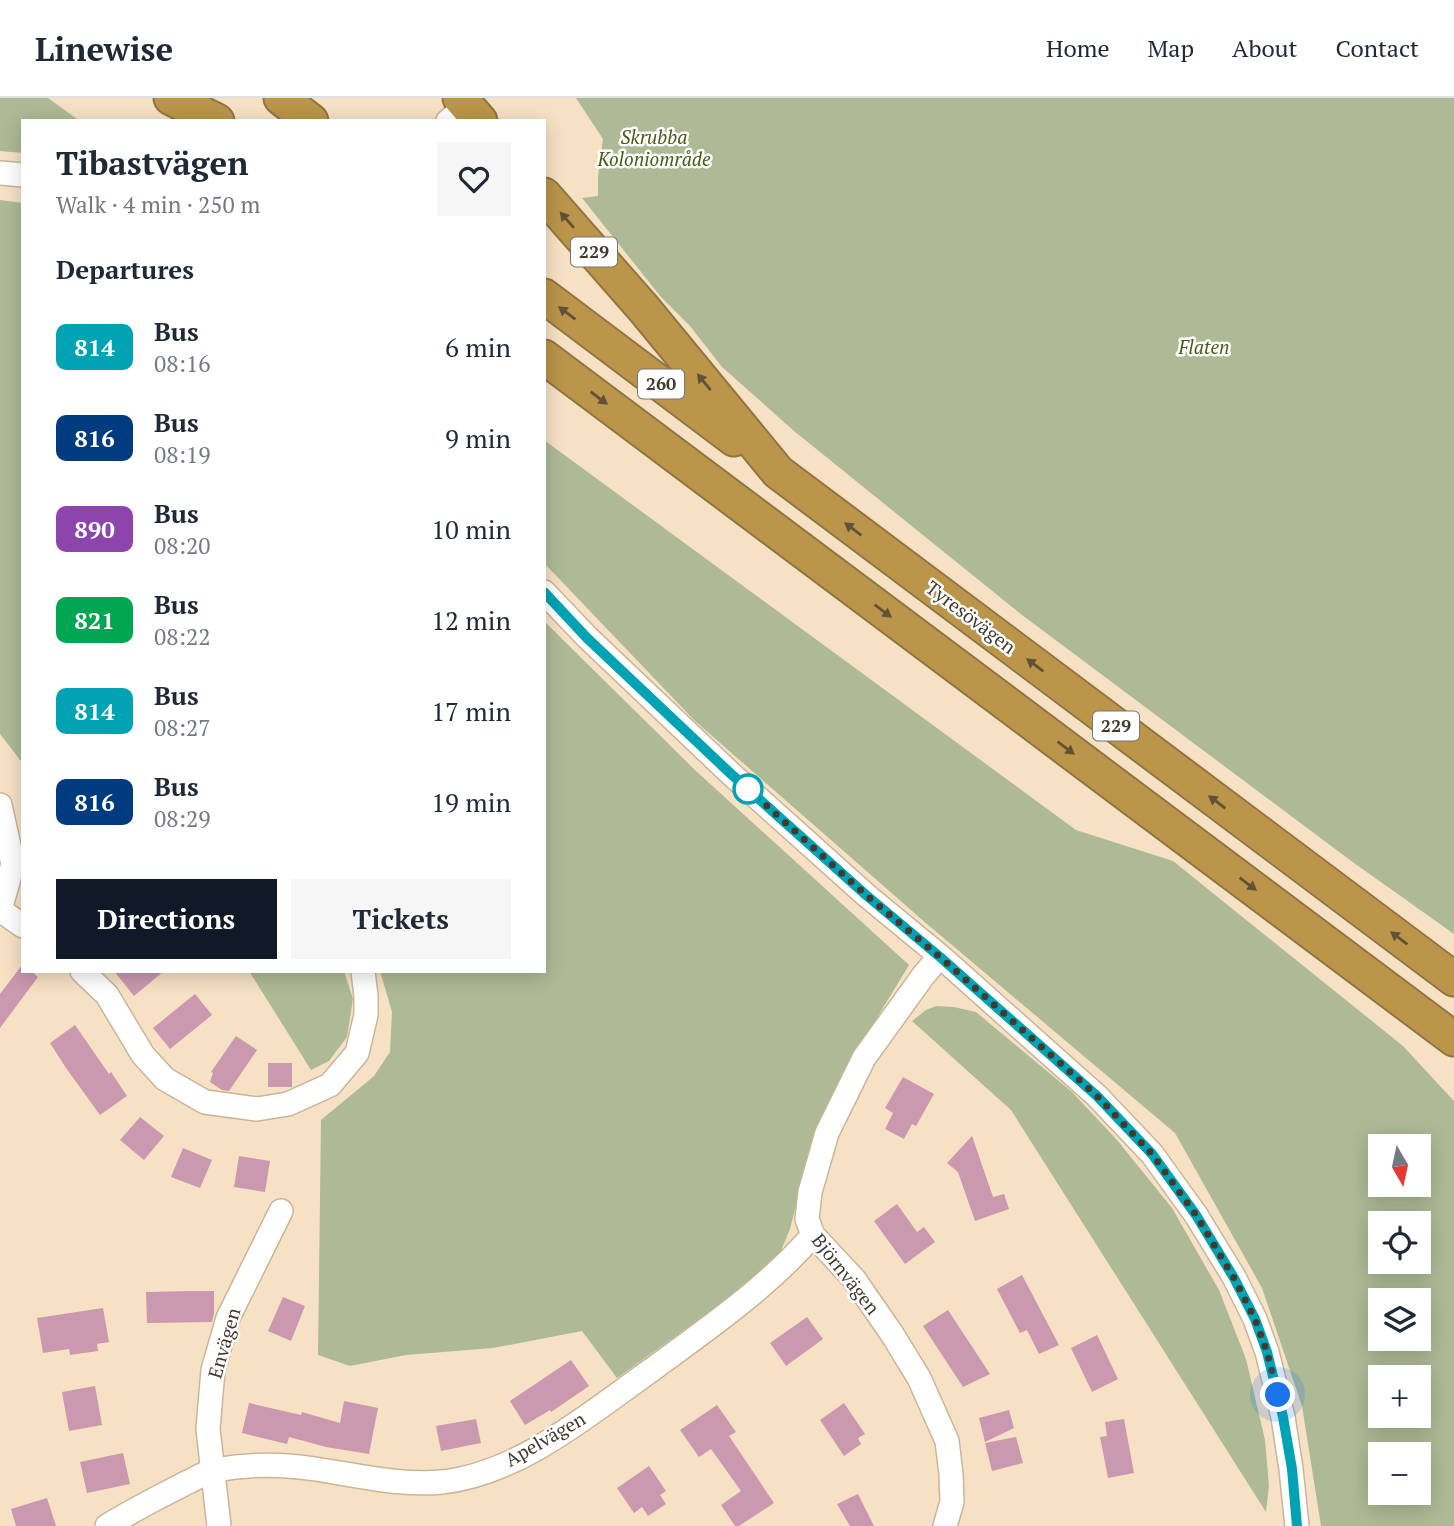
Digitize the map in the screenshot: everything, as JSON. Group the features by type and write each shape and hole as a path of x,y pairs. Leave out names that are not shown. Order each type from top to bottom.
{"highway":[{"path":"171,98 213,119"},
{"path":"205,98 231,119"},
{"path":"281,98 308,119"},
{"name":"Tyresövägen","path":"546,196 644,309 778,472 1454,979"},
{"name":"260","path":"546,298 778,472"},
{"name":"229","path":"546,358 1454,1039"},
{"path":"1421,1014 1454,1054"}],"street":[{"path":"0,173 21,175"},
{"path":"546,594 587,638 730,773 1097,1096 1152,1154 1196,1215 1255,1319 1267,1352 1283,1417 1292,1469 1297,1526"},
{"path":"0,805 13,864 0,910 21,925"},
{"name":"Björnvägen","path":"940,957 923,976 864,1058 827,1133 810,1192 807,1219 813,1236 854,1279 919,1378 947,1441 952,1502 945,1526"},
{"path":"84,973 107,995 143,1055 165,1079 205,1102 257,1109 288,1104 331,1085 357,1053 366,1015 363,973"},
{"name":"Envägen","path":"219,1526 208,1429 213,1370 228,1318 281,1211"},
{"name":"Apelvägen","path":"107,1526 212,1471 267,1465 311,1468 400,1483 443,1482 483,1473 526,1454 580,1420 711,1327 771,1278 813,1236"}],"green space":[{"path":"0,98 48,98 77,119 21,119 21,153 0,151"},
{"name":"Flaten","path":"576,98 1454,98 1454,934 1354,863 1022,615 794,431 722,367 690,326 661,297 582,198 598,196 603,139"},
{"path":"0,200 21,203 21,760 0,734"},
{"path":"546,441 1076,830 1173,861 1403,1046 1454,1101 1454,1526 1321,1526 1302,1406 1262,1288 1175,1133 927,924 695,721 546,565"},
{"path":"546,623 696,771 909,965 838,1082 811,1144 790,1229 780,1253 753,1281 617,1378 582,1331 493,1348 406,1355 350,1366 318,1355 321,1120 374,1076 390,1052 392,1012 381,973 546,973"},
{"path":"250,973 345,973 353,999 347,1037 329,1061 311,1070"},
{"path":"936,1006 976,1012 1072,1092 1117,1140 1172,1208 1219,1290 1246,1359 1265,1440 1269,1486 1266,1512 1011,1110 912,1021"}],"building":[{"path":"21,966 21,973 33,973 38,977 0,1028 0,994"},
{"path":"116,973 162,973 134,996"},
{"path":"195,994 212,1015 170,1049 153,1028"},
{"path":"75,1025 127,1096 100,1115 50,1043"},
{"path":"236,1036 257,1050 229,1091 222,1090 210,1082 211,1072"},
{"path":"268,1063 292,1063 292,1087 268,1087"},
{"path":"903,1077 934,1094 916,1126 912,1124 904,1139 885,1129 893,1113 885,1108"},
{"path":"140,1117 164,1136 144,1160 120,1140"},
{"path":"972,1136 993,1197 1004,1194 1009,1209 975,1221 958,1172 947,1163"},
{"path":"183,1148 212,1160 200,1188 171,1177"},
{"path":"239,1156 270,1161 265,1192 234,1187"},
{"path":"897,1204 917,1232 924,1227 935,1242 905,1264 874,1221"},
{"path":"1022,1275 1059,1345 1039,1354 1027,1330 1020,1333 997,1289"},
{"path":"214,1291 212,1322 147,1323 146,1292"},
{"path":"283,1297 305,1306 291,1341 268,1331"},
{"path":"103,1308 109,1342 97,1344 98,1351 70,1355 69,1349 43,1353 37,1318"},
{"path":"948,1310 990,1374 963,1387 923,1326"},
{"path":"807,1317 823,1339 786,1366 770,1343"},
{"path":"1097,1335 1118,1379 1092,1392 1071,1348"},
{"path":"571,1360 589,1386 551,1412 550,1410 525,1425 510,1401"},
{"path":"95,1386 102,1425 69,1431 62,1392"},
{"path":"344,1401 378,1408 369,1454 289,1437 287,1444 242,1433 249,1403 301,1415 302,1412 340,1423"},
{"path":"844,1403 865,1434 858,1438 861,1444 844,1456 820,1420"},
{"path":"717,1405 736,1432 729,1436 774,1503 739,1526 735,1526 721,1505 741,1491 711,1449 699,1457 680,1430"},
{"path":"1009,1410 1014,1428 985,1442 979,1418"},
{"path":"476,1419 481,1443 441,1451 436,1426"},
{"path":"1124,1419 1134,1473 1108,1478 1100,1437 1107,1436 1105,1422"},
{"path":"1016,1437 1023,1463 992,1471 985,1443"},
{"path":"123,1453 130,1484 87,1493 80,1462"},
{"path":"649,1466 666,1491 660,1495 666,1504 648,1516 642,1507 634,1513 617,1488"},
{"path":"858,1494 874,1526 850,1526 837,1504"},
{"path":"47,1498 56,1526 16,1526 11,1509"}],"bus line":[{"name":"814","path":"546,594 587,638 730,773 1097,1096 1152,1154 1196,1215 1255,1319 1267,1352 1283,1417 1292,1469 1297,1526"}],"route":[{"path":"748,789 1097,1096 1152,1154 1196,1215 1234,1278 1255,1319 1278,1395"}],"park label":[{"name":"Skrubba Koloniområde","path":"654,148"}]}
